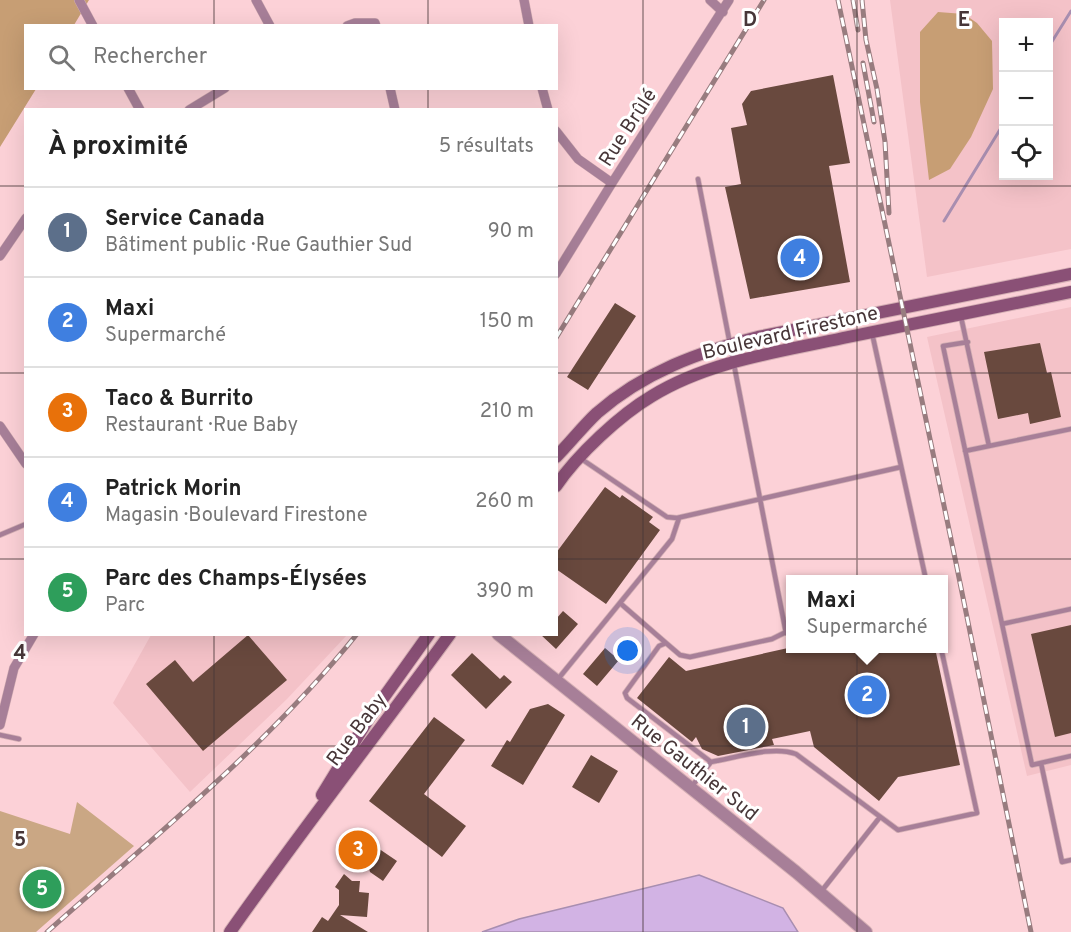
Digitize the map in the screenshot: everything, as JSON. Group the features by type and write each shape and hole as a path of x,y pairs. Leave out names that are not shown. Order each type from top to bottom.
{"main road":[{"name":"Boulevard Firestone","path":"558,455 597,414 623,394 683,359 730,344 781,332 1071,274"},
{"name":"Boulevard Firestone","path":"558,483 569,468 609,429 652,396 699,373 754,357 1071,292"},
{"name":"Rue Baby","path":"230,932 292,844 372,741 449,636"},
{"name":"Rue Baby","path":"292,844 369,718 423,640"}],"street":[{"path":"79,0 92,24"},
{"path":"256,0 269,24"},
{"path":"524,0 529,24"},
{"path":"710,0 723,12"},
{"name":"Rue Brûlé","path":"558,271 729,0"},
{"path":"352,24 375,24"},
{"path":"129,90 139,108"},
{"path":"192,108 222,90"},
{"path":"390,90 395,108"},
{"path":"543,90 547,108"},
{"path":"558,133 578,159 612,183"},
{"path":"0,256 24,221"},
{"path":"0,426 24,461"},
{"path":"0,725 14,668 33,636"},
{"name":"Rue Gauthier Sud","path":"501,636 866,932"}],"lane":[{"path":"699,179 786,622"},
{"path":"961,314 989,446"},
{"path":"872,332 925,575"},
{"path":"968,342 943,346 1032,765 1071,756"},
{"path":"965,451 1071,429"},
{"path":"580,457 666,517 679,518 901,466"},
{"path":"557,681 672,539 679,518"},
{"path":"0,535 24,525"},
{"path":"620,603 680,655 690,657 772,639 786,633"},
{"path":"1002,624 1071,609"},
{"path":"666,643 659,646 625,693 627,698 711,762"},
{"path":"690,788 711,762 786,750 796,754 898,830 977,813 942,653"},
{"path":"0,735 19,740"},
{"path":"1041,764 1062,862 1071,860"},
{"path":"820,893 880,817"}],"shaded area":[{"path":"0,0 89,0 75,24 24,24 24,90 35,90 0,147"},
{"path":"890,0 1071,0 1071,249 927,277"},
{"path":"938,12 964,14 977,23 992,41 993,89 971,137 950,169 929,180 920,102 920,32"},
{"path":"1071,307 1071,765 1027,776 927,337"},
{"path":"150,636 346,636 287,699 190,792 113,703"},
{"path":"77,802 134,846 36,932 0,932 0,811 70,834"},
{"path":"699,875 783,908 798,932 482,932 519,919"}],"building":[{"path":"833,75 850,163 829,166 850,282 750,299 725,187 741,184 731,128 747,125 742,104 751,91"},
{"path":"615,303 636,316 588,390 567,377"},
{"path":"1040,343 1047,373 1051,372 1061,417 1030,424 1028,413 998,419 984,352"},
{"path":"605,487 620,498 622,495 653,517 649,522 660,530 606,604 558,570 558,550"},
{"path":"563,611 578,624 556,649 542,636 558,636 558,617"},
{"path":"1071,625 1071,733 1055,737 1031,634"},
{"path":"247,636 287,680 203,751 146,684 175,660 193,682"},
{"path":"605,648 619,660 597,686 583,674"},
{"path":"786,648 786,653 936,653 960,765 898,777 879,801 814,747 810,731 772,739 774,745 718,756 702,749 696,737 692,742 637,698 669,657 686,671"},
{"path":"472,653 500,679 504,675 512,682 486,709 451,675"},
{"path":"548,704 565,715 523,785 491,766 507,740 510,742 530,709"},
{"path":"434,717 465,740 424,794 466,826 442,857 369,801"},
{"path":"591,755 618,771 599,803 572,787"},
{"path":"366,840 397,861 383,881 370,872 368,865 357,853"},
{"path":"344,874 352,881 360,881 359,892 369,893 367,917 340,915 368,932 312,932 322,917 328,921 339,905 339,890 335,887"}],"waterway":[{"path":"1053,40 1071,11"},
{"path":"944,221 1002,126"}],"railway":[{"path":"558,335 764,0"},
{"path":"838,0 1031,932"},
{"path":"853,0 858,30"},
{"path":"862,0 866,40 877,89 885,142 889,213"},
{"path":"863,63 874,122"},
{"path":"47,932 248,752 286,714 355,636"}],"place":[{"name":"Patrick Morin","path":"800,258"},
{"name":"Maxi","path":"867,695"},
{"name":"Service Canada","path":"746,727"},
{"name":"Taco & Burrito","path":"358,850"},
{"name":"Parc des Champs-Élysées","path":"42,889"}]}
